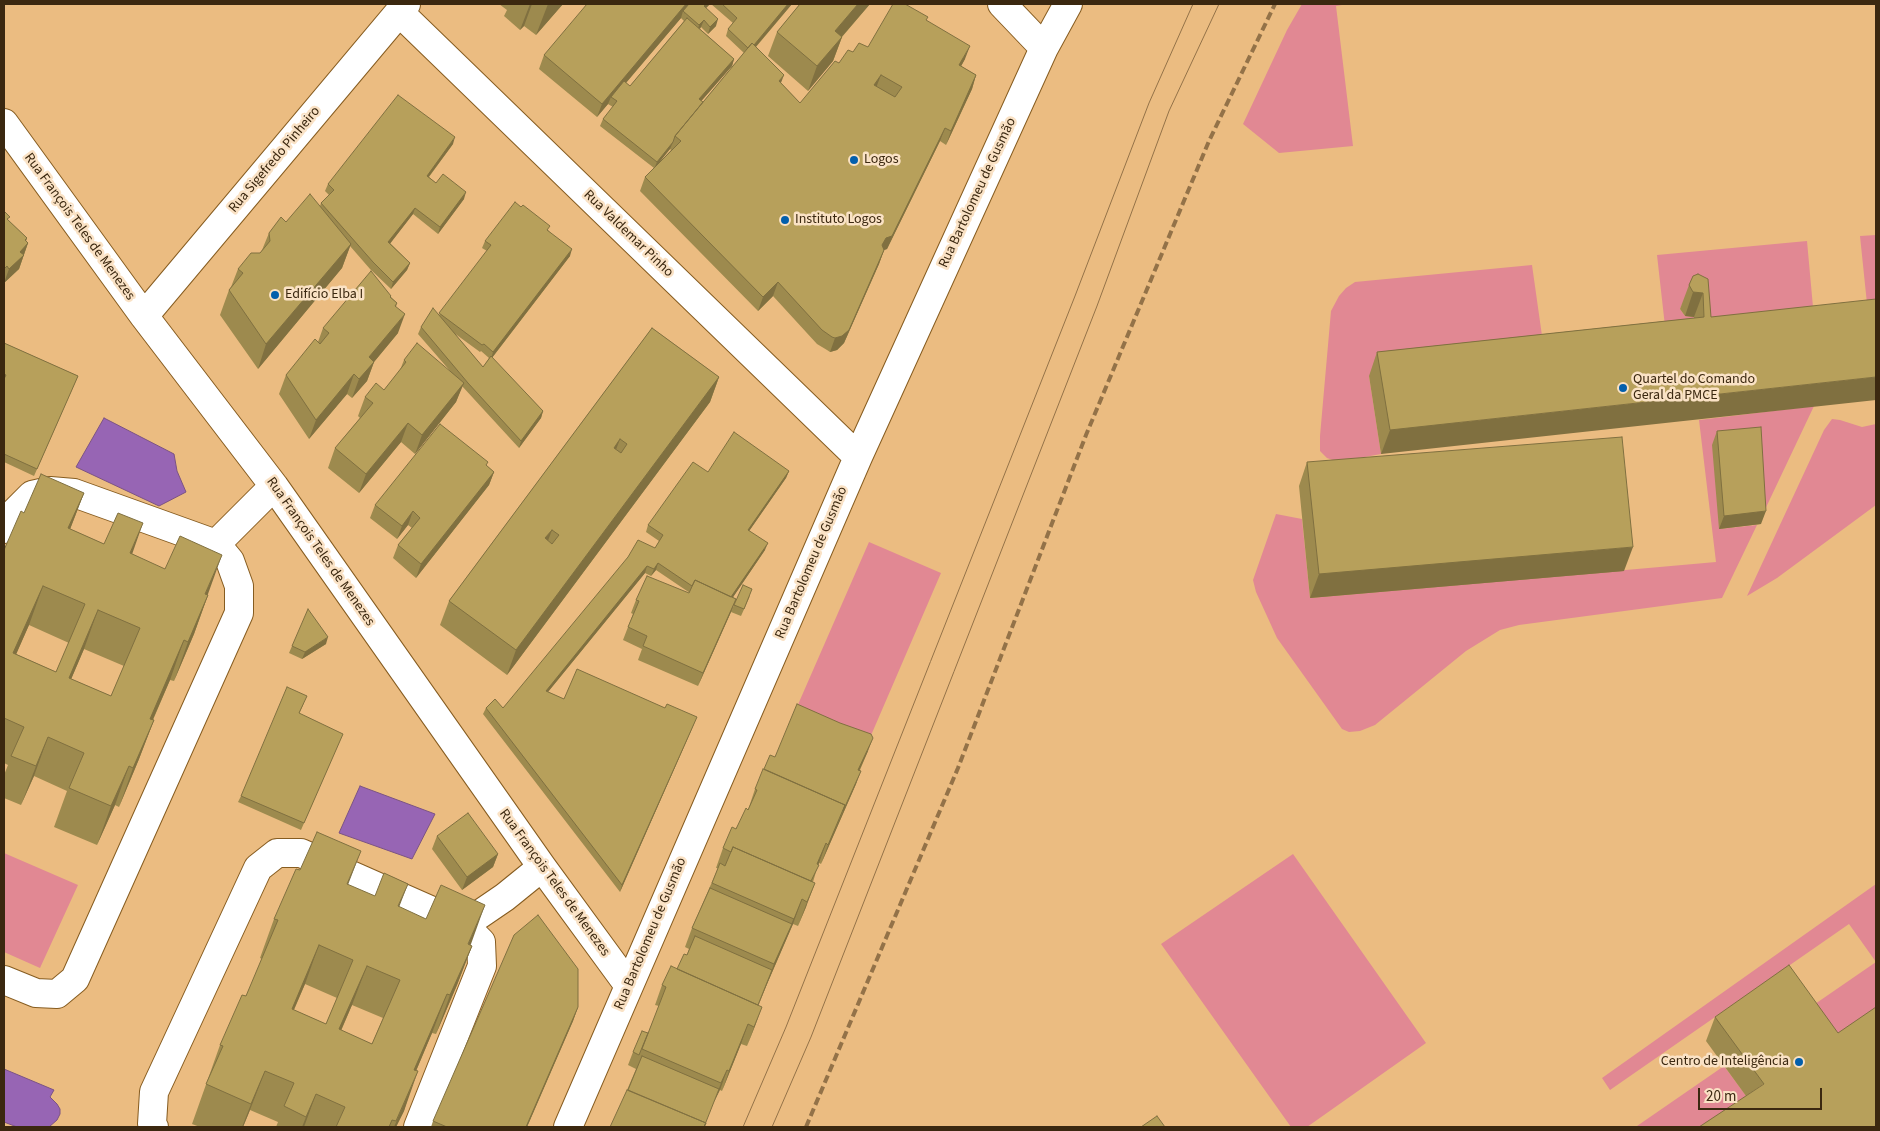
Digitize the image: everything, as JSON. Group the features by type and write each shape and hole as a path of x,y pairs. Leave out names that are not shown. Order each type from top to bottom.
{"street":[{"path":"1002,4 1044,48"},
{"name":"Rua Bartolomeu de Gusmão","path":"568,1127 858,456 1044,48 1068,4"},
{"name":"Rua Sigefredo Pinheiro","path":"144,316 402,8"},
{"name":"Rua Valdemar Pinho","path":"402,8 858,456"},
{"name":"Rua François Teles de Menezes","path":"4,123 144,316 274,486 542,867 629,986"},
{"path":"216,544 274,486"},
{"path":"4,529 8,519 32,495 50,491 74,493 216,544 230,561 239,586 239,612 75,979 57,994 36,993 4,980"},
{"path":"154,1127 152,1124 154,1092 258,868 277,853 301,853 464,925 481,942 482,966 418,1127"},
{"path":"464,925 505,897 542,867"}],"shaded area":[{"path":"1302,4 1348,4 1336,6 1353,146 1279,153 1243,124 1287,30"},
{"path":"1876,235 1876,335 1869,323 1860,236"},
{"path":"1807,241 1815,329 1702,341 1699,312 1684,300 1680,309 1685,316 1694,317 1696,341 1667,344 1657,255"},
{"path":"1532,265 1545,357 1369,376 1381,454 1338,462 1327,458 1320,451 1331,311 1346,288 1355,282"},
{"path":"1814,406 1761,518 1719,529 1757,525 1722,598 1519,625 1500,630 1466,651 1375,725 1360,731 1349,732 1342,729 1277,638 1256,592 1253,580 1276,514 1302,519 1310,598 1716,562 1699,420"},
{"path":"104,418 174,454 177,471 186,492 159,506 76,467"},
{"path":"1832,419 1862,427 1876,424 1876,505 1777,578 1747,596 1824,430"},
{"path":"869,542 941,573 866,747 793,716"},
{"path":"360,786 435,814 412,859 339,833"},
{"path":"4,853 78,885 40,968 4,952"},
{"path":"1293,854 1426,1043 1307,1127 1291,1127 1161,944"},
{"path":"1876,884 1876,962 1849,924 1610,1090 1602,1078"},
{"path":"1876,962 1876,1025 1829,1057 1799,1015"},
{"path":"1724,1066 1755,1108 1726,1127 1637,1126"},
{"path":"4,1069 54,1090 50,1097 60,1109 57,1120 49,1127 17,1127 4,1122"}],"building":[{"path":"587,4 686,4 602,104 544,55"},
{"path":"689,4 706,4 704,6 718,19 710,27 704,20 699,25 683,11"},
{"path":"722,4 788,4 754,45 752,43 748,48 728,29 737,18"},
{"path":"800,4 858,4 835,31 842,37 817,66 777,32"},
{"name":"Instituto Logos","path":"893,4 905,4 928,17 926,20 970,46 959,65 976,75 951,131 945,128 892,236 886,238 882,245 884,250 849,330 842,336 835,338 822,330 778,282 763,297 645,177 681,141 675,136 752,43 784,75 779,81 800,103 835,61 839,63 848,50 853,52 859,43 868,47","holes":["881,75 902,87 895,97 874,85"]},
{"path":"687,18 734,59 699,99 703,102 675,136 673,142 657,162 603,119 617,101 611,97 624,81 630,86"},
{"path":"398,95 455,137 427,176 436,183 443,174 466,192 440,227 415,208 388,242 410,263 393,282 321,203 334,190 328,184"},
{"name":"Edifício Elba I","path":"310,194 351,244 266,344 229,290 243,273 238,269 251,253 260,253 270,241 269,233 281,217 286,222"},
{"path":"515,202 521,207 523,205 550,226 547,230 572,249 493,352 439,313 491,245 485,241"},
{"path":"4,211 10,217 7,219 27,238 25,240 28,243 20,252 24,255 9,269 7,266 4,269"},
{"path":"371,271 390,297 397,303 395,306 405,314 369,357 374,362 359,379 354,374 316,420 286,375 315,339 320,344 329,333 323,328"},
{"name":"Quartel do Comando Geral da PMCE","path":"1698,274 1708,279 1711,317 1876,299 1876,377 1390,430 1377,352 1704,317 1703,293 1693,292 1689,285 1693,276"},
{"path":"433,308 483,367 491,356 543,411 521,441 468,383 421,327"},
{"path":"652,328 719,377 516,650 449,601","holes":["620,439 627,444 621,453 614,448","552,530 559,535 552,544 545,538"]},
{"path":"4,343 78,376 37,469 4,454 4,379 6,375 4,374"},
{"path":"417,343 464,383 422,435 408,423 366,474 335,448 373,403 365,397 376,383 384,390 406,362 404,360"},
{"path":"440,424 488,462 486,465 494,472 421,564 398,545 420,518 413,511 402,526 375,505"},
{"path":"1761,427 1766,511 1724,516 1717,431"},
{"path":"734,432 789,471 748,530 768,543 731,597 695,580 692,586 658,563 654,569 647,566 546,691 564,699 577,669 665,708 667,704 697,717 622,885 486,708 495,699 503,708 628,557 638,540 655,548 663,535 648,525 693,462 708,472"},
{"path":"1622,437 1633,547 1319,574 1307,462"},
{"path":"41,474 84,493 68,528 104,544 118,513 143,523 130,553 165,569 180,536 222,555 205,594 208,595 188,642 184,640 150,719 154,720 133,768 129,766 111,806 69,788 84,753 48,737 36,766 11,756 24,727 4,718 4,550 21,511 24,513","holes":["43,586 85,604 56,672 13,653","98,610 140,628 111,696 69,678"]},
{"path":"647,576 689,593 695,580 736,599 703,673 643,646 647,636 628,627 639,601 636,600"},
{"path":"743,585 752,589 744,609 734,605"},
{"path":"308,609 328,637 305,652 292,646"},
{"path":"287,687 307,696 299,713 343,734 304,823 241,796"},
{"path":"797,704 871,734 873,738 858,770 861,771 843,811 845,805 764,769 770,755 775,757"},
{"path":"763,769 845,805 828,845 826,843 817,864 819,865 811,881 733,847 731,852 723,848 732,827 736,829 746,808 748,810 757,790 755,789"},
{"path":"468,813 498,854 467,877 437,836"},
{"path":"317,832 361,851 347,884 375,896 384,873 408,884 398,906 426,919 441,885 485,905 468,944 472,946 450,995 447,994 414,1070 418,1071 396,1121 392,1120 389,1127 336,1127 345,1107 316,1094 306,1117 284,1106 294,1083 265,1071 251,1104 206,1084 223,1046 220,1045 242,995 246,996 278,920 274,919 296,869 300,870","holes":["319,945 353,960 326,1024 292,1009","367,966 400,980 372,1044 339,1029"]},
{"path":"733,847 815,883 807,902 802,899 794,919 712,883 720,863 725,866"},
{"path":"710,888 792,924 774,964 692,928"},
{"path":"538,915 578,969 578,1007 526,1127 447,1127 433,1121 514,935"},
{"path":"695,936 772,970 758,1005 677,969 684,954 687,955"},
{"name":"Centro de Inteligência","path":"1789,965 1838,1033 1876,1007 1876,1127 1699,1127 1764,1084 1715,1017"},
{"path":"671,966 762,1007 754,1027 748,1024 729,1071 727,1070 721,1083 642,1049 666,987 662,985"},
{"path":"642,1031 648,1033 639,1055 633,1052"},
{"path":"642,1056 719,1089 706,1123 628,1090"},
{"path":"627,1090 706,1123 704,1127 610,1127"},
{"path":"1157,1116 1165,1127 1141,1127"}],"tram line":[{"path":"743,1127 786,1027 1075,296 1149,103 1193,4"},
{"path":"772,1127 811,1037 1097,306 1169,111 1219,4"}],"railway":[{"path":"806,1127 958,768 1086,435 1209,141 1275,4"}],"place":[{"name":"Logos","path":"854,160"},
{"name":"Instituto Logos","path":"785,220"},
{"name":"Edifício Elba I","path":"275,295"},
{"name":"Quartel do Comando Geral da PMCE","path":"1623,388"},
{"name":"Centro de Inteligência","path":"1799,1062"}]}
